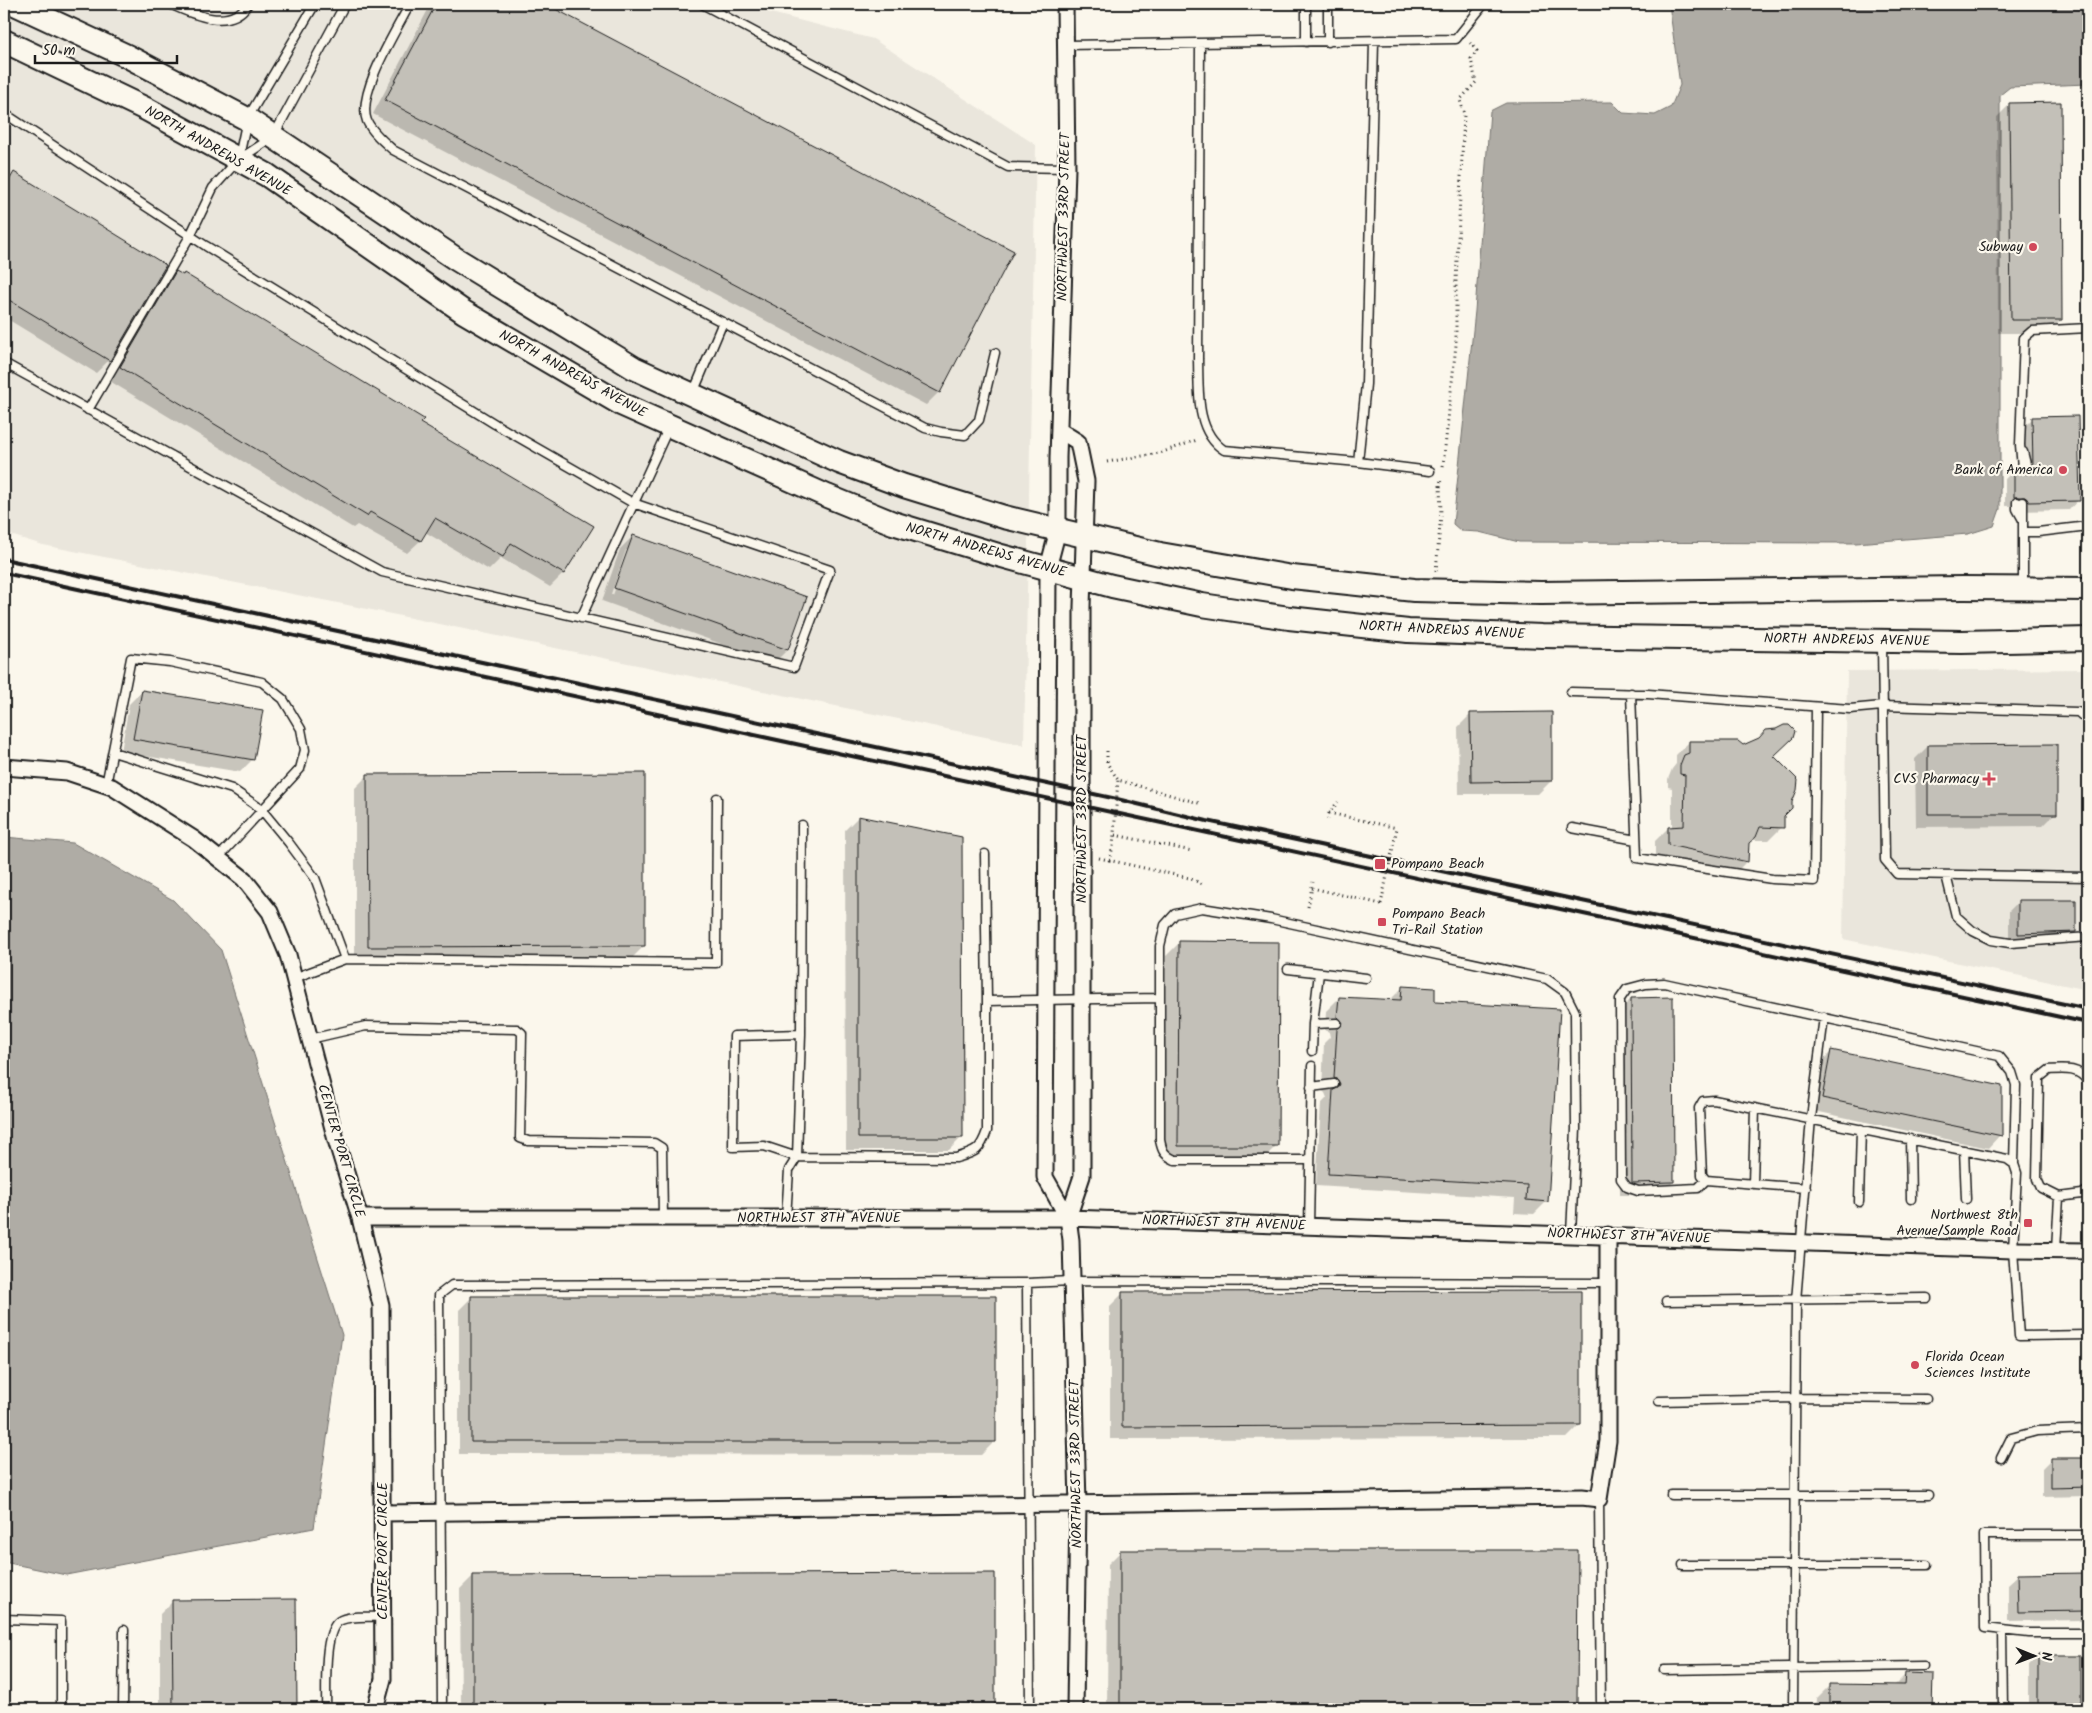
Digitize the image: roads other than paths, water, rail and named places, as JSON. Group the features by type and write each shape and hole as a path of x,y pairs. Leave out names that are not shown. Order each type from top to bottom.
{"street":[{"path":"14,4 127,56 247,119 456,259 634,368 839,462 885,479 1004,517 1160,554 1292,577 1414,590 1541,593 2088,589"},
{"name":"NORTHWEST 33RD STREET","path":"1065,4 1067,168 1058,530 1048,568 1046,1177 1068,1218"},
{"name":"NORTH ANDREWS AVENUE","path":"4,41 148,110 267,175 464,312 623,405 827,496 893,523 1048,568 1112,586 1202,605 1289,618 1408,632 1962,642 2088,639"},
{"name":"NORTHWEST 33RD STREET","path":"1059,430 1078,442 1086,481 1082,577 1082,1176 1068,1218 1072,1281 1078,1504 1075,1709"},
{"name":"CENTER PORT CIRCLE","path":"4,767 68,772 106,785 194,839 244,879 270,912 288,955 336,1140 360,1218 381,1305 384,1679 375,1709"},
{"name":"NORTHWEST 8TH AVENUE","path":"360,1218 1068,1218 2088,1251"},
{"path":"384,1513 1582,1497 1599,1499 1608,1441 1608,1235"}],"lane":[{"path":"170,4 191,14 214,19 232,17 243,11 248,4"},
{"path":"238,160 247,119 315,4"},
{"path":"88,410 190,236 213,188 238,160 274,137 346,4"},
{"path":"702,4 1008,167 1067,168"},
{"path":"1306,4 1306,42"},
{"path":"1328,4 1328,42"},
{"path":"1066,45 1456,39 1484,4"},
{"path":"407,5 368,89 366,106 367,121 376,134 393,150 925,428 965,435 979,420 995,353"},
{"path":"1358,462 1366,384 1374,41"},
{"path":"1200,44 1198,359 1200,410 1205,426 1215,444 1224,450 1358,462 1430,471"},
{"path":"4,120 7,115 190,236 486,419 634,503 830,570 794,667 382,572 4,363"},
{"path":"693,395 723,322"},
{"path":"2022,468 2020,445 2024,338 2032,331 2088,328"},
{"path":"581,618 670,425"},
{"path":"2023,502 2023,588"},
{"path":"2023,532 2085,528 2088,526"},
{"path":"1882,641 1885,860 1897,874 2088,877"},
{"path":"106,785 131,658 170,662 262,682 283,699 302,729 305,750 300,769 218,858"},
{"path":"1570,692 1631,693 1850,709 1882,706 2078,712 2088,721 2088,746"},
{"path":"1631,693 1637,858 1772,879 1814,881 1816,707"},
{"path":"113,752 232,789 261,810 289,842 315,878 345,960"},
{"path":"294,978 345,960 716,963 717,798"},
{"path":"786,1218 788,1170 797,1157 801,1034 802,825"},
{"path":"1572,828 1636,840"},
{"path":"801,1034 734,1036 734,1147 764,1146 797,1157 956,1158 974,1153 982,1145 987,1131 986,854"},
{"path":"1946,875 1956,916 1973,931 1991,940 2010,943 2088,937"},
{"path":"1310,1160 1175,1160 1162,1152 1160,1140 1158,998 1160,946 1165,926 1175,914 1202,908 1280,921 1547,979 1565,992 1575,1012 1576,1129 1571,1234"},
{"path":"1288,969 1366,978"},
{"path":"1312,1051 1319,973"},
{"path":"1706,1180 1698,1188 1638,1191 1626,1187 1621,1179 1620,999 1628,989 1664,982 1999,1056 2012,1072 2016,1085 2014,1164 2017,1173 2013,1250 2020,1336 2088,1336"},
{"path":"987,1001 1158,998"},
{"path":"1793,1709 1796,1300 1811,1118 1824,1017"},
{"path":"1313,1024 1337,1022"},
{"path":"310,1039 366,1026 517,1029 522,1034 520,1138 528,1141 654,1144 662,1148 663,1218"},
{"path":"1309,1226 1312,1066"},
{"path":"2088,1082 2085,1077 2071,1069 2049,1070 2039,1078 2038,1179 2041,1188 2059,1197 2082,1194 2088,1190"},
{"path":"1311,1087 1334,1084"},
{"path":"1806,1188 1706,1180 1702,1176 1699,1108 1703,1101 1714,1100 1811,1118 2007,1159 2014,1164"},
{"path":"1753,1184 1755,1108"},
{"path":"1859,1202 1860,1128"},
{"path":"1910,1139 1911,1199"},
{"path":"1964,1150 1966,1199"},
{"path":"2056,1250 2059,1197"},
{"path":"442,1709 439,1295 452,1285 1027,1283 1072,1281 1608,1283"},
{"path":"1027,1283 1030,1709"},
{"path":"1666,1301 1927,1298"},
{"path":"1659,1401 1796,1398 1926,1399"},
{"path":"2001,1458 2011,1438 2037,1431 2088,1429"},
{"path":"1671,1495 1928,1495"},
{"path":"1599,1499 1601,1709"},
{"path":"2088,1535 1984,1535 1985,1628 2029,1633 2088,1633"},
{"path":"1683,1566 1927,1566"},
{"path":"326,1709 328,1648 334,1626 338,1621 346,1618 384,1617"},
{"path":"4,1619 61,1622 61,1709"},
{"path":"123,1709 124,1630"},
{"path":"2002,1630 2003,1709"},
{"path":"1664,1670 1923,1666"}],"railway":[{"path":"4,559 1117,799 1207,821 2088,1009"},
{"path":"4,573 2088,1023"}],"place":[{"name":"Subway","path":"2033,247"},
{"name":"Bank of America","path":"2063,470"},
{"name":"CVS Pharmacy","path":"1989,779"},
{"name":"Pompano Beach","path":"1380,864"},
{"name":"Pompano Beach Tri-Rail Station","path":"1382,922"},
{"name":"Northwest 8th Avenue/Sample Road","path":"2028,1223"},
{"name":"Florida Ocean Sciences Institute","path":"1915,1365"}]}
